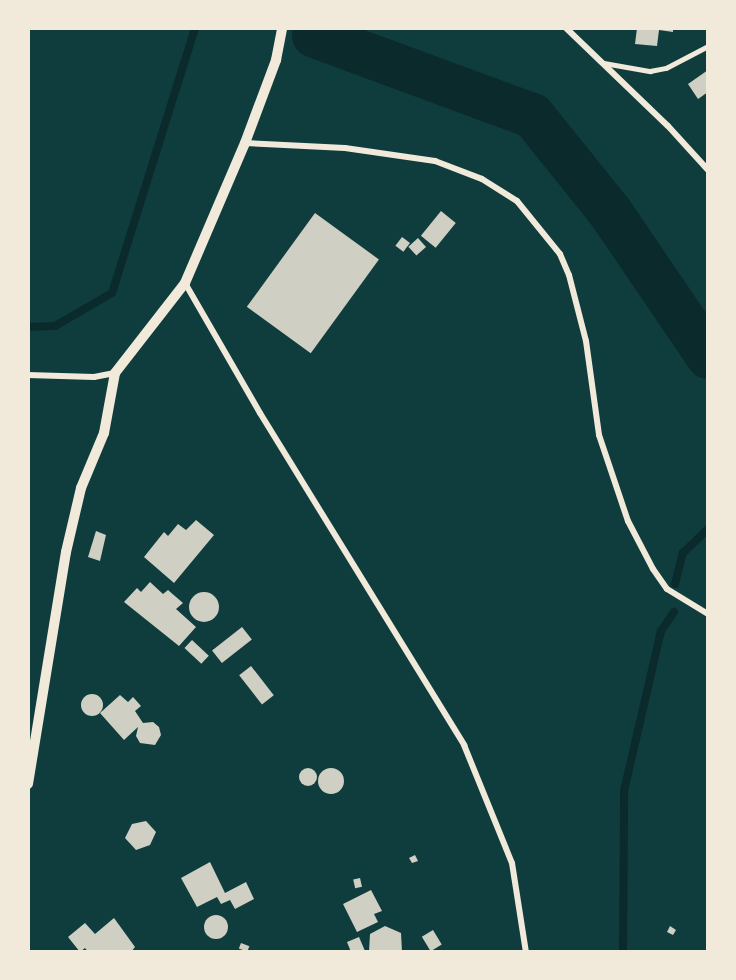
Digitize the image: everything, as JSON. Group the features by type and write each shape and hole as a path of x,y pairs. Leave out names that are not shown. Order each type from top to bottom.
{"street":[{"path":"28,784 66,552 81,488 104,433 115,374 185,283 245,143 276,60 282,28"},
{"path":"566,28 604,63 708,170"},
{"path":"245,143 345,147 435,161 482,179 517,201 560,254 569,275 586,341 599,435 628,521 652,569 667,589 708,614"},
{"path":"185,283 260,413 464,745 512,863 526,951"},
{"path":"28,375 94,377 115,374"}],"lane":[{"path":"604,63 650,71 666,68 708,46"}],"building":[{"path":"637,28 673,28 673,32 659,30 657,46 635,44"},
{"path":"708,70 708,92 698,99 688,84"},
{"path":"441,211 456,223 436,248 421,236"},
{"path":"315,213 379,259 311,353 247,307"},
{"path":"402,237 410,243 403,252 395,246"},
{"path":"418,238 426,247 416,256 408,247"},
{"path":"196,520 214,535 174,583 144,557 164,532 168,536 178,524 186,530"},
{"path":"96,531 106,535 100,561 88,557"},
{"path":"150,582 163,594 168,590 183,603 176,609 196,627 179,646 124,602 137,588 141,592"},
{"path":"204,592 215,596 219,607 215,618 204,622 193,618 189,607 193,596"},
{"path":"242,627 252,640 222,663 212,650"},
{"path":"192,640 209,656 201,664 184,648"},
{"path":"251,666 274,695 262,704 239,675"},
{"path":"92,694 100,697 103,705 100,713 92,716 84,713 81,705 84,697"},
{"path":"120,695 128,702 133,697 141,706 135,711 143,723 153,722 159,727 161,735 155,745 140,743 136,736 138,727 124,740 100,713"},
{"path":"308,768 314,771 317,777 314,783 308,786 302,783 299,777 302,771"},
{"path":"331,768 340,772 344,781 340,790 331,794 322,790 318,781 322,772"},
{"path":"146,821 156,832 150,845 136,850 125,838 132,824"},
{"path":"415,855 418,861 412,863 409,858"},
{"path":"210,862 225,893 246,882 254,899 235,909 230,900 221,904 217,897 197,907 181,878"},
{"path":"360,878 362,887 355,888 353,880"},
{"path":"371,890 382,911 374,914 378,922 357,932 343,904"},
{"path":"216,915 225,918 228,927 225,936 216,939 207,936 204,927 207,918"},
{"path":"114,918 135,947 131,952 88,952 85,948 80,952 68,937 85,923 95,934"},
{"path":"385,926 401,933 402,952 369,952 370,934"},
{"path":"670,926 676,930 673,935 667,932"},
{"path":"433,930 442,945 431,951 422,937"},
{"path":"359,937 365,951 351,952 347,942"},
{"path":"241,943 249,946 247,952 239,949"}],"waterway":[{"path":"28,327 55,326 112,293 195,28"},
{"path":"314,35 532,115 610,212 708,356"},
{"path":"675,584 683,553 708,529"},
{"path":"623,952 624,791 661,631 674,612"}]}
